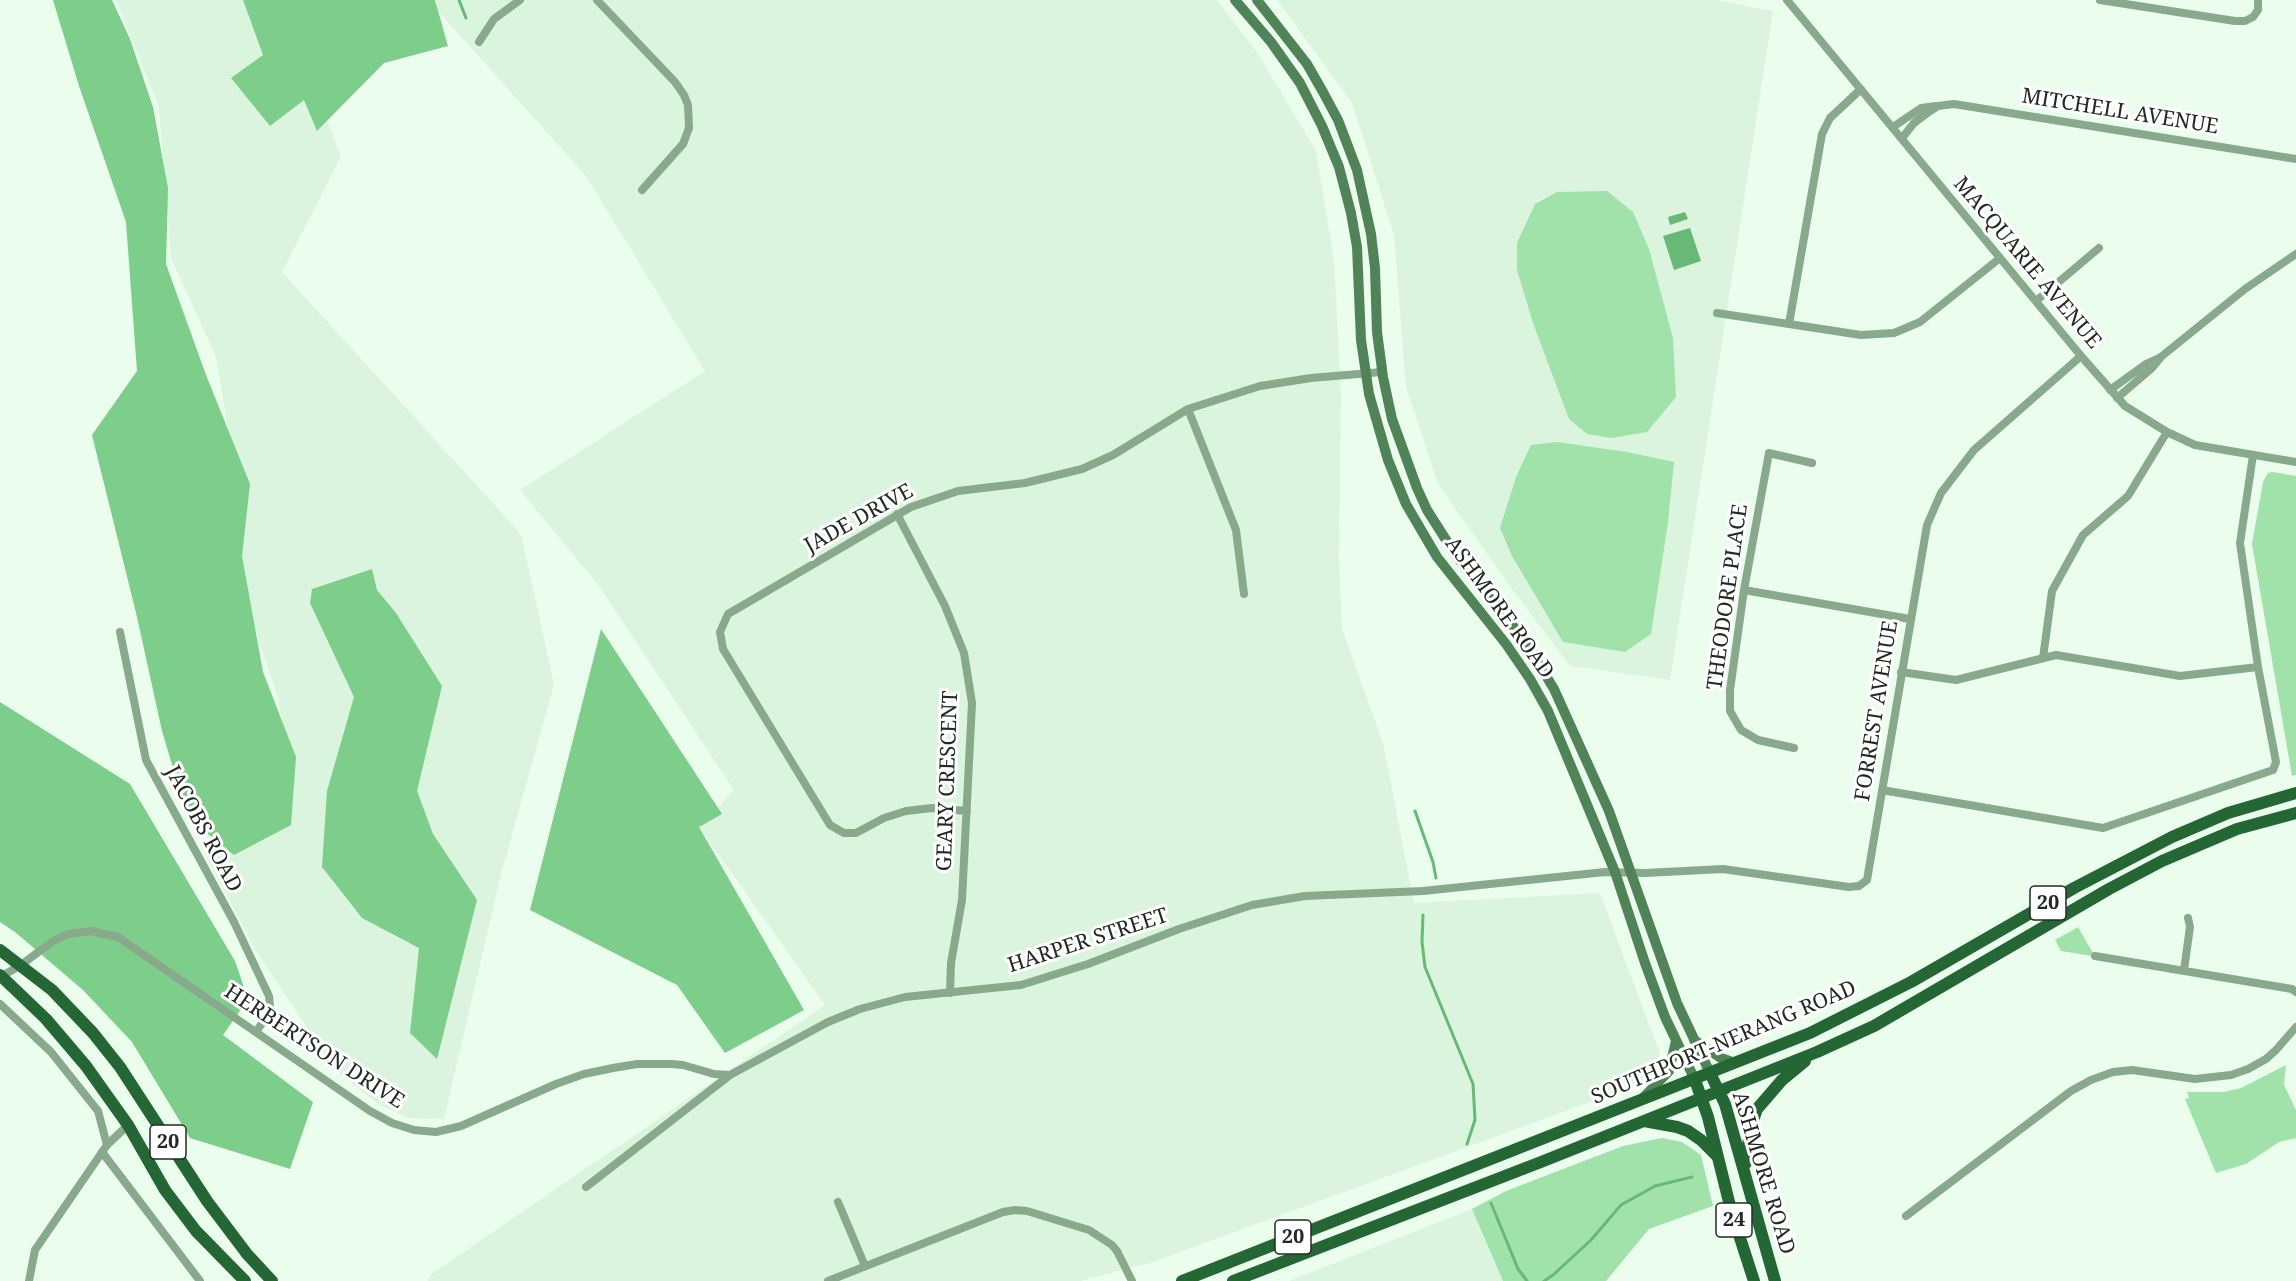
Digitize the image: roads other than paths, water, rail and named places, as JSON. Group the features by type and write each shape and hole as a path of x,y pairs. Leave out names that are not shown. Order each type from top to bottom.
{"main road":[{"name":"ASHMORE ROAD","path":"1235,0 1300,83 1322,126 1339,167 1351,213 1358,255 1361,340 1365,374 1378,430 1406,504 1420,531 1449,574 1506,644 1530,679 1556,731 1615,872 1645,963 1695,1080 1731,1210 1754,1281"},
{"name":"ASHMORE ROAD","path":"1257,0 1307,64 1338,120 1357,170 1371,234 1382,372 1389,410 1398,439 1427,510 1472,577 1523,638 1554,689 1609,812 1677,1003 1720,1091 1746,1173 1775,1281"},
{"name":"SOUTHPORT-NERANG ROAD","path":"1182,1281 1810,1033 1874,1002 2074,888 2172,837 2228,813 2296,793"},
{"name":"SOUTHPORT-NERANG ROAD","path":"1233,1281 1817,1052 1874,1026 2109,889 2169,857 2237,829 2296,813"},
{"name":"20","path":"0,950 66,1003 120,1067 207,1200 247,1254 272,1281"},
{"name":"20","path":"0,976 46,1018 86,1066 128,1125 165,1190 196,1231 245,1281"},
{"path":"1694,1040 1721,1058 1735,1064"},
{"path":"1641,1100 1669,1071 1677,1041"},
{"path":"1746,1173 1748,1139 1757,1108 1782,1080 1817,1052"},
{"path":"1642,1121 1677,1126 1688,1131 1718,1157"}],"street":[{"path":"479,42 494,19 520,0"},
{"path":"597,0 675,82 688,105 690,120 687,137 642,190"},
{"name":"MACQUARIE AVENUE","path":"1787,0 2081,356 2125,406 2167,432 2195,445 2296,462"},
{"path":"2100,0 2245,21 2253,17 2258,10 2258,0"},
{"path":"1789,324 1822,134 1830,118 1861,89"},
{"name":"MITCHELL AVENUE","path":"1893,127 1921,108 1961,104 2296,159"},
{"path":"1902,138 1914,123 1938,106"},
{"path":"2036,301 2099,248"},
{"path":"2110,390 2146,364 2162,356 2245,290 2296,254"},
{"path":"1717,313 1861,335 1894,333 1920,322 2000,258"},
{"name":"FORREST AVENUE","path":"1615,872 1723,869 1849,887 1859,886 1867,880 1927,525 1941,493 1974,450 2081,356"},
{"path":"2117,398 2152,369 2162,356"},
{"name":"JADE DRIVE","path":"967,811 932,808 906,811 884,818 856,832 844,833 830,825 723,649 720,632 728,614 897,514 958,491 1025,483 1082,469 1133,443 1188,409 1260,386 1311,378 1382,372"},
{"path":"1188,409 1236,530 1244,594"},
{"path":"2043,658 2052,591 2083,535 2128,496 2167,432"},
{"name":"THEODORE PLACE","path":"1794,748 1758,740 1741,730 1730,711 1730,690 1744,590 1769,453 1812,463"},
{"path":"1882,790 2103,828 2273,770 2276,762 2258,667 2240,543 2253,455"},
{"name":"GEARY CRESCENT","path":"897,514 945,606 964,653 972,703 962,900 951,963 950,993"},
{"path":"1744,590 1910,619"},
{"name":"JACOBS ROAD","path":"120,632 146,760 234,922 269,996 269,1012 256,1032"},
{"path":"1901,672 1956,680 2056,655 2180,676 2258,667"},
{"name":"HARPER STREET","path":"586,1187 730,1075 828,1022 860,1009 905,997 1012,987 1054,976 1233,910 1268,902 1305,896 1423,891 1615,872"},
{"path":"2184,970 2190,927 2188,918"},
{"name":"HERBERTSON DRIVE","path":"0,976 21,965 53,941 68,934 91,931 112,935 135,948 370,1111 392,1123 414,1130 436,1132 461,1126 584,1074 637,1064 677,1065 698,1068 714,1074 730,1075"},
{"path":"2095,956 2292,989 2296,992"},
{"path":"0,1004 51,1052 98,1111 105,1148 200,1281"},
{"path":"1906,1216 2071,1091 2091,1080 2113,1072 2132,1070 2195,1079 2231,1075 2266,1059 2296,1027"},
{"path":"29,1281 35,1250 105,1148 128,1125"},
{"path":"838,1202 865,1266"},
{"path":"828,1281 1003,1212 1022,1210 1096,1234 1117,1251 1131,1281"}],"waterway":[{"path":"459,0 466,18"},
{"path":"1415,811 1433,862 1436,878"},
{"path":"1423,915 1422,942 1425,967 1473,1084 1475,1120 1467,1144"},
{"path":"1544,1281 1591,1240 1621,1205 1655,1186 1692,1177"},
{"path":"1491,1203 1518,1269 1527,1281"}]}
